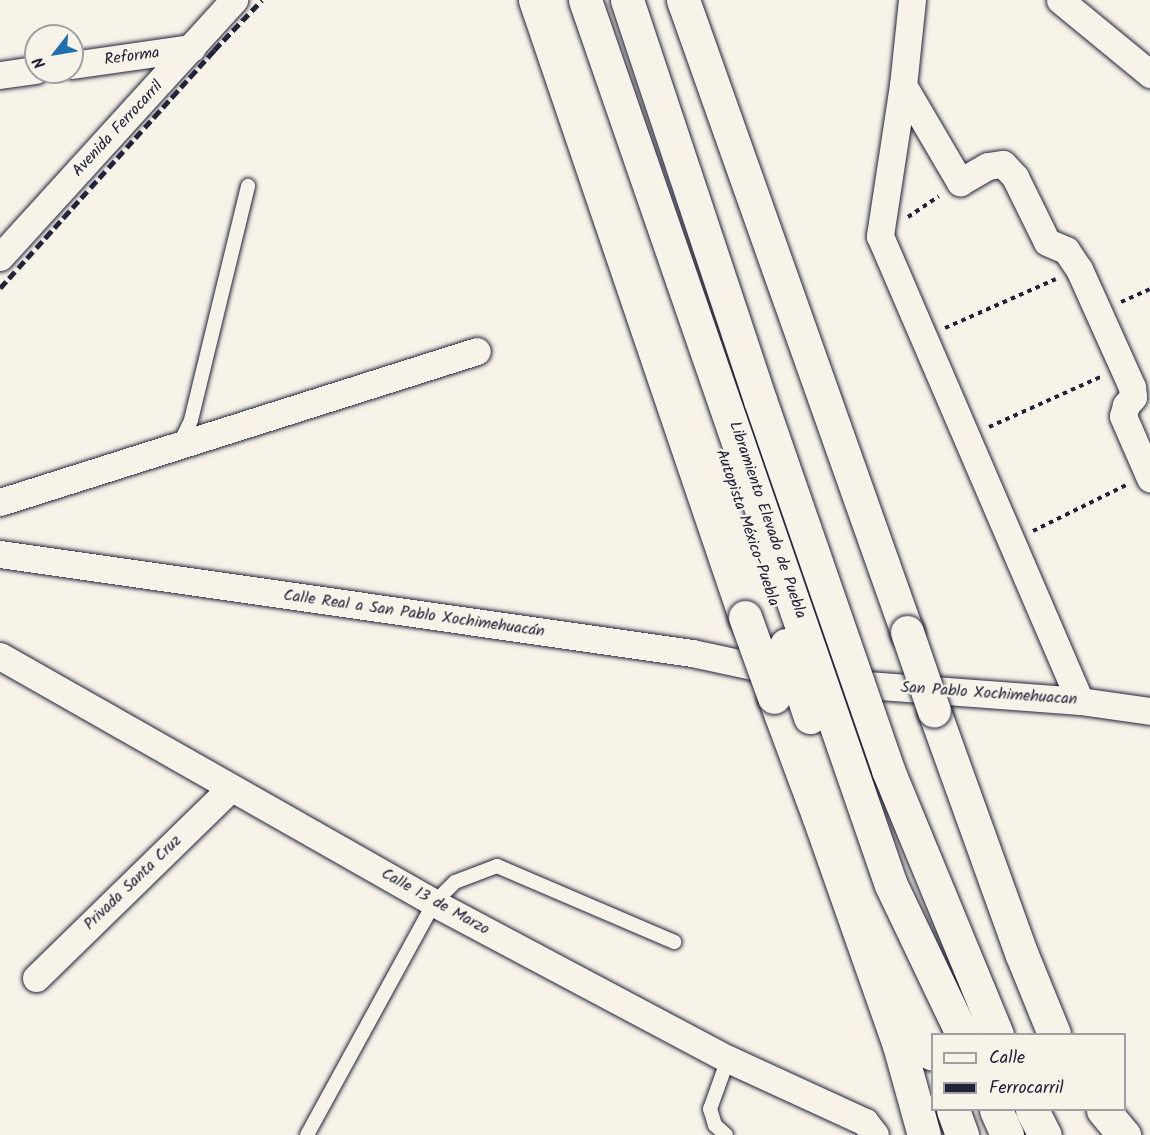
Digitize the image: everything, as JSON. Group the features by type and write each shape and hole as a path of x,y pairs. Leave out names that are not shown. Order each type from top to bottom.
{"main road":[{"path":"535,0 745,616 899,1045 924,1135"},
{"name":"Autopista México-Puebla","path":"568,0 810,717 931,1049"},
{"name":"Libramiento Elevado de Puebla","path":"585,0 891,885 961,1033"},
{"name":"Libramiento Elevado de Puebla","path":"627,0 760,400 888,770 996,1033"},
{"path":"642,0 876,700 982,1033"},
{"path":"683,0 934,711 1026,966 1053,1033"},
{"path":"953,1111 962,1135"},
{"path":"996,1111 1007,1135"},
{"path":"1007,1111 1015,1135"},
{"path":"1033,1111 1045,1135"},
{"path":"1092,1111 1106,1135"},
{"path":"1104,1111 1124,1135"}],"street":[{"name":"Avenida Ferrocarril","path":"0,257 234,0"},
{"path":"912,0 903,85 880,236 1080,701"},
{"path":"1060,0 1150,74"},
{"name":"Reforma","path":"84,63 192,48"},
{"path":"0,75 24,72"},
{"path":"903,85 960,182 988,166 1003,164 1015,177 1047,242 1066,250 1079,269 1100,311 1132,387 1133,397 1126,405 1123,416 1149,476"},
{"path":"0,501 477,351"},
{"name":"Calle Real a San Pablo Xochimehuacán","path":"0,554 692,653 827,682"},
{"name":"Calle 13 de Marzo","path":"0,656 230,789 434,903 728,1059 865,1122 875,1135"},
{"name":"San Pablo Xochimehuacan","path":"827,682 1080,701 1150,711"},
{"name":"Privada Santa Cruz","path":"36,978 230,789"}],"lane":[{"path":"179,445 191,420 248,186"},
{"path":"307,1135 434,903 455,882 497,866 674,942"},
{"path":"726,1135 715,1125 710,1110 728,1059"}],"path":[{"path":"880,236 960,182"},
{"path":"922,338 1079,269"},
{"path":"1100,311 1150,289"},
{"path":"966,438 1123,367"},
{"path":"1012,541 1149,476"}],"railway":[{"path":"0,288 214,50 262,0"}]}
